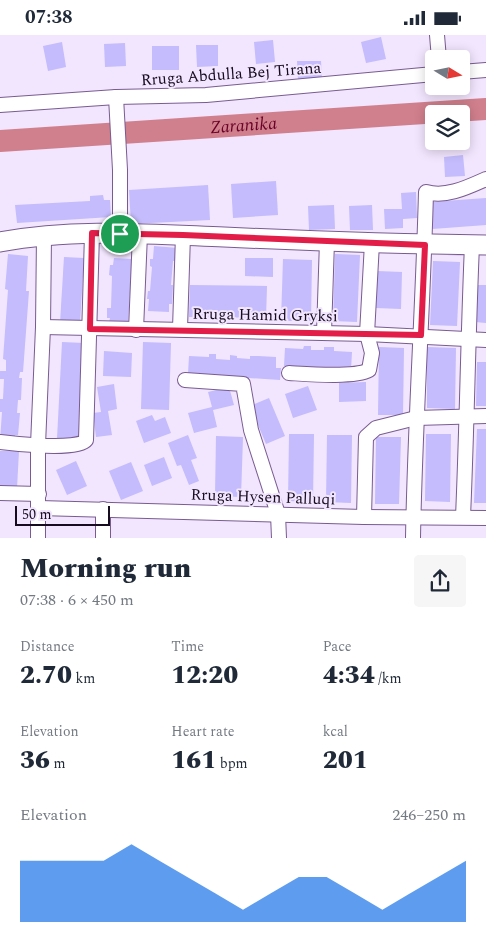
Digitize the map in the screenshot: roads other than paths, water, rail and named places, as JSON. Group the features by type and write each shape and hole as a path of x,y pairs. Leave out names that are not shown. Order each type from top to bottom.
{"street":[{"path":"437,35 438,50"},
{"path":"470,71 486,70"},
{"name":"Rruga Abdulla Bej Tirana","path":"0,105 116,97 206,95 425,75"},
{"path":"116,97 120,170 120,234"},
{"path":"413,538 416,418 426,192 434,194 465,189 486,179"},
{"path":"0,442 38,445 77,445 83,444 86,440 92,233"},
{"path":"0,242 44,236 92,233 425,245 479,245 468,339 467,417 462,517"},
{"path":"136,330 140,234"},
{"path":"180,329 183,235"},
{"path":"38,538 38,445 43,327 44,236"},
{"path":"324,333 326,241"},
{"path":"289,373 353,374 364,373 368,370 372,353 367,334 372,243"},
{"name":"Rruga Hamid Gryksi","path":"43,327 421,335 486,340"},
{"path":"185,380 243,384 251,430 278,514 279,538"},
{"path":"364,517 366,437 376,428 416,418 486,416"},
{"name":"Rruga Hysen Palluqi","path":"0,493 39,501 104,509 364,517 486,518"},
{"path":"103,538 104,509"}],"waterway":[{"name":"Zaranika","path":"0,141 486,109"}]}
